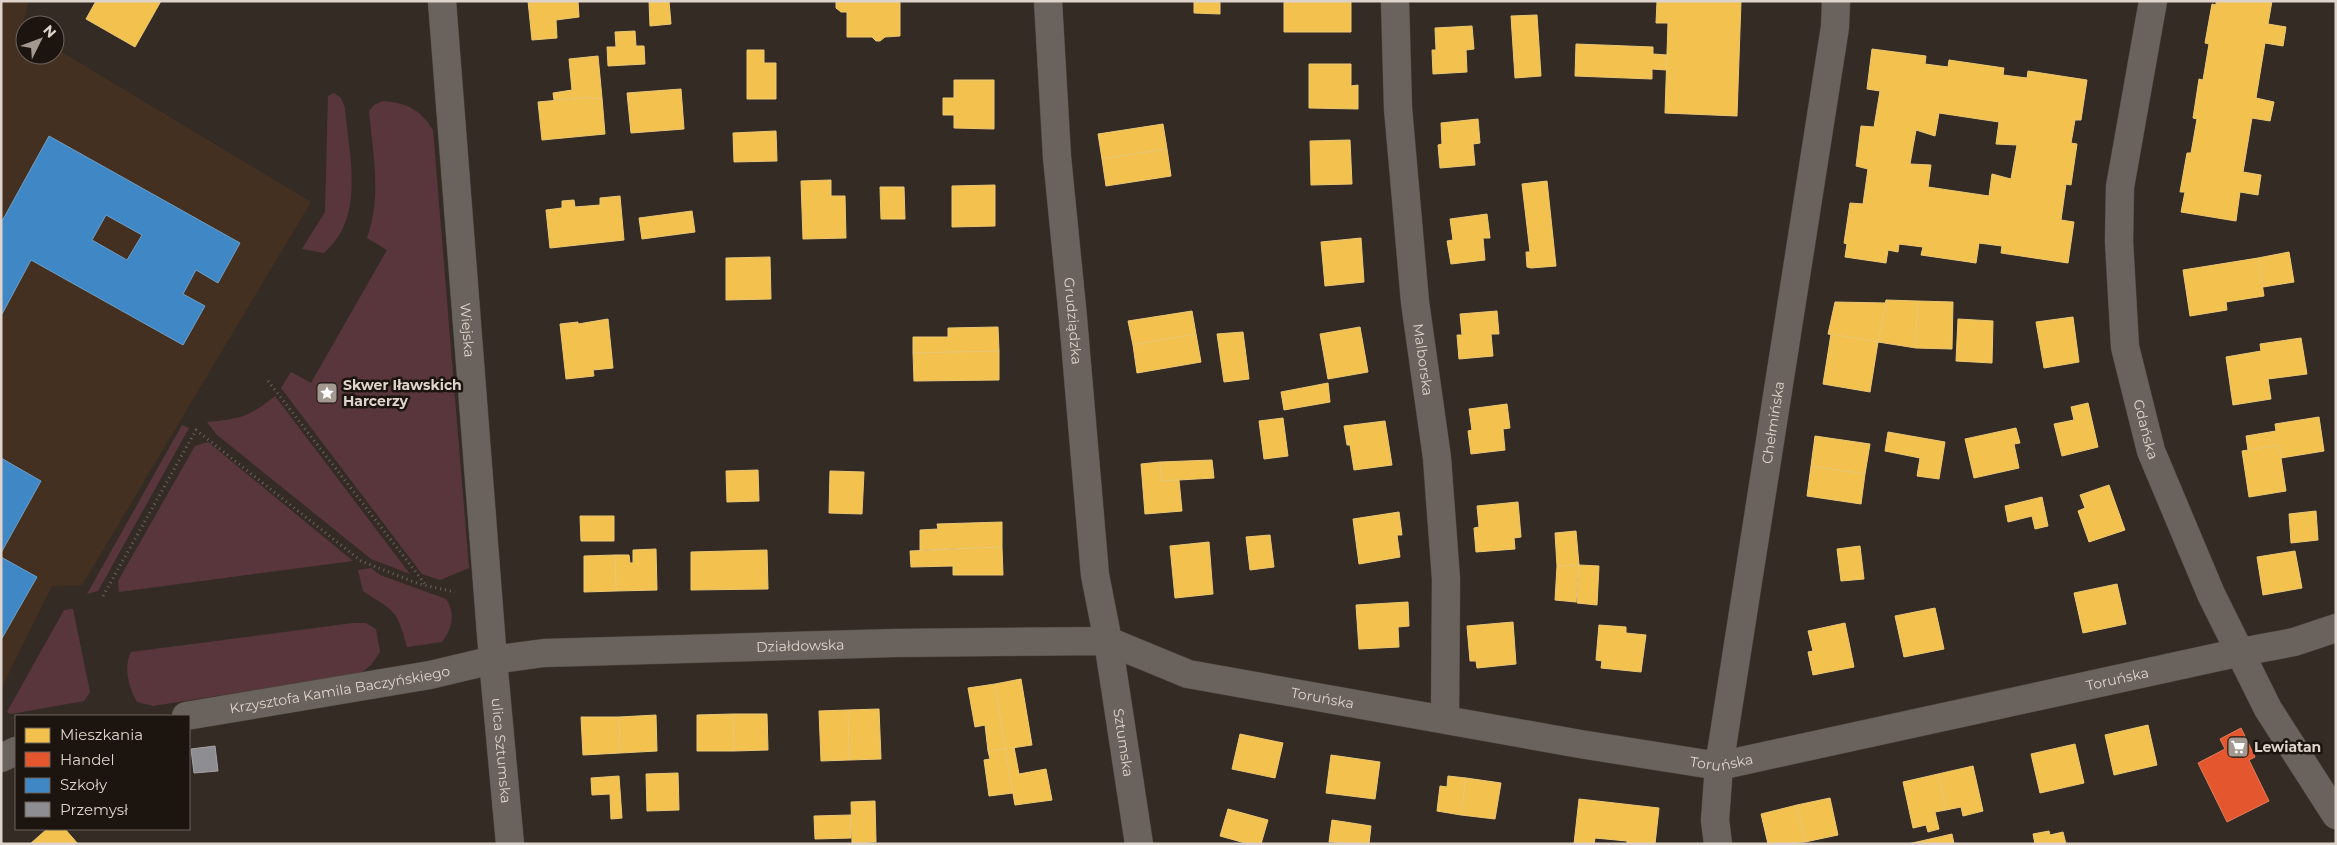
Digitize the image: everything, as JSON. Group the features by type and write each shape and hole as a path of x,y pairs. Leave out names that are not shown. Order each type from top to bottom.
{"street":[{"name":"Wiejska","path":"442,1 492,660"},
{"name":"Grudziądzka","path":"1048,1 1056,157 1073,318 1095,575 1108,641"},
{"name":"Malborska","path":"1394,1 1398,108 1412,273 1437,458 1445,560 1445,718"},
{"name":"Chełmińska","path":"1718,844 1715,820 1719,766 1835,27 1836,1"},
{"name":"Gdańska","path":"2153,1 2120,187 2119,241 2125,347 2151,451 2211,594 2268,709 2336,815"},
{"name":"Toruńska","path":"1108,641 1188,674 1445,718 1580,744 1719,766 2294,642 2336,628"},
{"name":"Działdowska","path":"492,660 544,653 602,651 895,643 1108,641"},
{"name":"Sztumska","path":"1108,641 1139,844"},
{"name":"Krzysztofa Kamila Baczyńskiego","path":"190,715 430,675 492,660"},
{"name":"ulica Sztumska","path":"492,660 510,844"},
{"path":"1,758 15,751"}],"path":[{"path":"268,381 426,585"},
{"path":"103,596 196,430 361,561 426,585 455,592"}],"shaded area":[{"path":"1,1 29,1 25,15 15,15 15,65 65,65 65,54 311,202 82,585 52,586 1,689"},
{"path":"334,93 341,98 345,108 352,185 346,222 337,238 324,253 302,249 325,212 328,96"},
{"path":"383,101 399,103 412,108 423,117 433,130 469,568 440,580 422,574 281,388 291,372 311,383 387,250 367,238 372,222 375,191 369,111 374,105"},
{"path":"275,396 410,574 371,559 216,434 207,422 244,416"},
{"path":"182,425 189,428 98,591 87,594"},
{"path":"208,442 353,561 119,592 118,581 195,446"},
{"path":"371,568 380,575 446,599 451,610 452,621 442,642 407,647 397,618 382,603 363,591 358,570"},
{"path":"73,609 90,692 84,701 11,714 7,712 64,610"},
{"path":"353,623 366,623 376,629 380,652 371,665 361,673 153,706 137,702 129,684 127,664 131,652"}],"building: Mieszkania":[{"path":"96,1 161,1 135,47 86,19"},
{"path":"528,1 578,1 579,17 556,20 557,38 532,40"},
{"path":"649,1 669,1 671,24 650,26"},
{"path":"836,1 900,1 900,36 885,37 880,41 876,41 872,37 847,37 847,12 841,12 836,8"},
{"path":"1194,1 1220,1 1220,14 1194,13"},
{"path":"1351,1 1351,32 1284,32 1284,2"},
{"path":"1657,1 1741,1 1737,116 1665,113 1668,23 1656,23"},
{"path":"2216,1 2272,1 2268,24 2286,27 2283,46 2265,43 2256,98 2274,102 2270,121 2252,118 2243,172 2261,175 2258,195 2240,192 2236,221 2181,212 2185,192 2180,192 2187,153 2191,153 2197,119 2193,118 2199,79 2203,80 2209,44 2205,43 2212,4 2216,5"},
{"path":"1537,15 1541,76 1515,78 1511,16"},
{"path":"1472,26 1474,49 1466,50 1467,72 1433,74 1432,50 1436,50 1435,28"},
{"path":"635,31 636,46 644,46 645,64 608,66 607,47 616,47 615,32"},
{"path":"1576,44 1653,47 1653,54 1667,55 1666,70 1652,69 1652,79 1575,76"},
{"path":"1872,49 1926,56 1925,64 1948,67 1949,60 2004,68 2003,75 2027,78 2028,71 2087,80 2081,120 2075,120 2071,143 2077,144 2071,185 2066,184 2061,220 2074,222 2068,263 2001,253 2002,246 1979,243 1976,263 1921,255 1923,247 1899,244 1898,252 1888,250 1886,263 1845,257 1847,244 1844,243 1850,203 1863,204 1868,169 1856,166 1861,126 1874,127 1880,91 1867,89","holes":["1939,113 1999,122 1996,144 2017,145 2011,179 1992,174 1989,196 1928,187 1931,165 1910,164 1916,130 1935,136"]},
{"path":"747,50 764,50 764,63 776,63 776,99 747,99"},
{"path":"598,56 602,98 554,100 553,93 572,90 569,59"},
{"path":"1309,64 1351,64 1351,86 1358,85 1358,109 1309,108"},
{"path":"954,80 994,80 994,129 954,128 954,115 943,115 943,98 954,98"},
{"path":"681,89 684,129 631,133 627,93"},
{"path":"591,97 592,99 602,98 605,134 542,140 538,102"},
{"path":"1478,119 1480,143 1473,144 1475,165 1440,168 1438,145 1442,144 1441,123"},
{"path":"1163,124 1167,149 1102,159 1098,134"},
{"path":"776,131 777,161 734,162 733,133"},
{"path":"1350,140 1352,184 1311,185 1310,141"},
{"path":"1167,149 1171,176 1106,186 1102,159"},
{"path":"831,180 831,196 845,196 846,238 803,239 801,181"},
{"path":"1547,181 1556,266 1531,268 1527,267 1526,252 1530,252 1522,184"},
{"path":"995,185 995,226 952,227 952,186"},
{"path":"880,187 904,187 905,219 881,219"},
{"path":"620,196 624,240 550,248 546,210 562,208 562,201 574,200 575,207 600,205 600,198"},
{"path":"692,211 695,232 642,239 639,218"},
{"path":"1487,214 1490,238 1483,238 1485,260 1451,264 1447,241 1453,240 1450,219"},
{"path":"1361,238 1364,282 1325,286 1321,242"},
{"path":"2289,252 2294,282 2263,287 2258,258"},
{"path":"770,257 771,299 726,300 726,258"},
{"path":"2258,258 2264,296 2226,302 2227,310 2190,316 2183,270"},
{"path":"1886,300 1917,301 1916,348 1878,342"},
{"path":"1917,301 1953,302 1952,349 1916,348"},
{"path":"1835,302 1886,303 1878,342 1828,334"},
{"path":"1192,311 1196,334 1133,345 1128,321"},
{"path":"1497,311 1499,334 1491,334 1493,356 1459,359 1457,335 1462,335 1460,314"},
{"path":"2073,317 2079,362 2044,368 2036,322"},
{"path":"608,319 613,368 593,370 594,376 566,379 560,324 578,322 578,324"},
{"path":"1958,319 1993,321 1992,363 1956,361"},
{"path":"998,327 999,351 913,353 913,337 948,337 948,328"},
{"path":"1360,327 1368,372 1328,379 1320,334"},
{"path":"1243,332 1249,379 1224,382 1217,334"},
{"path":"1196,334 1201,362 1137,373 1133,345"},
{"path":"1831,334 1878,342 1870,392 1823,384"},
{"path":"2301,338 2307,374 2268,379 2271,399 2233,405 2226,357 2261,351 2260,344"},
{"path":"999,351 999,380 914,381 913,353"},
{"path":"1328,383 1330,402 1284,410 1281,392"},
{"path":"2088,403 2098,447 2062,456 2054,424 2074,420 2071,407"},
{"path":"1507,404 1510,428 1503,429 1505,450 1471,454 1468,431 1472,430 1469,409"},
{"path":"2319,417 2324,451 2281,458 2279,445 2248,450 2246,436 2276,431 2275,424"},
{"path":"1283,418 1288,456 1264,459 1259,421"},
{"path":"1385,421 1392,465 1354,470 1350,445 1347,445 1344,426"},
{"path":"2016,428 2020,443 2014,444 2019,468 1974,478 1965,439"},
{"path":"1888,432 1945,442 1939,479 1917,476 1920,458 1885,451"},
{"path":"1815,436 1870,444 1865,474 1811,466"},
{"path":"2279,445 2286,491 2249,497 2242,451"},
{"path":"1212,460 1214,478 1161,481 1160,462"},
{"path":"1160,462 1161,481 1179,480 1182,511 1145,514 1141,464"},
{"path":"1811,466 1865,474 1861,504 1807,496"},
{"path":"758,470 759,501 727,502 726,471"},
{"path":"830,471 864,472 862,514 829,513"},
{"path":"2109,485 2125,530 2089,542 2078,511 2085,508 2080,495"},
{"path":"2042,497 2048,526 2035,529 2032,516 2008,522 2005,506"},
{"path":"1518,502 1521,537 1514,538 1515,549 1476,552 1474,528 1479,527 1477,506"},
{"path":"2316,511 2318,540 2291,543 2289,514"},
{"path":"1399,512 1402,535 1397,535 1400,557 1359,564 1353,519"},
{"path":"580,516 614,516 614,541 581,541"},
{"path":"1002,522 1002,547 920,550 920,530 938,529 937,524"},
{"path":"1576,531 1579,565 1557,566 1555,533"},
{"path":"1270,535 1274,567 1250,570 1246,537"},
{"path":"1209,542 1213,594 1175,598 1170,546"},
{"path":"1860,546 1864,579 1841,581 1837,549"},
{"path":"1002,547 1003,575 953,575 953,566 911,567 910,551"},
{"path":"656,549 657,590 616,591 615,555 629,555 630,563 633,563 633,550"},
{"path":"767,550 768,589 691,590 691,552"},
{"path":"2295,551 2302,588 2263,595 2257,557"},
{"path":"615,555 616,591 584,592 584,556"},
{"path":"1579,565 1576,602 1555,600 1557,566"},
{"path":"1579,565 1599,566 1597,605 1577,603"},
{"path":"2117,584 2126,624 2083,633 2074,593"},
{"path":"1408,602 1409,626 1398,627 1399,647 1359,649 1356,605"},
{"path":"1935,608 1944,649 1904,657 1895,616"},
{"path":"1513,622 1516,664 1477,668 1476,661 1470,661 1467,626"},
{"path":"1845,623 1854,667 1813,675 1808,652 1813,651 1808,631"},
{"path":"1599,625 1626,627 1626,633 1646,635 1641,672 1601,668 1602,661 1596,660"},
{"path":"1021,679 1032,745 1005,749 995,684"},
{"path":"995,684 1005,749 988,751 985,725 975,727 968,688"},
{"path":"879,709 881,759 849,760 848,710"},
{"path":"848,710 849,760 821,761 819,711"},
{"path":"733,714 734,751 697,751 697,715"},
{"path":"733,714 767,714 768,750 734,751"},
{"path":"656,715 657,751 620,753 619,717"},
{"path":"581,717 619,717 620,753 583,755"},
{"path":"2148,725 2157,765 2114,775 2105,735"},
{"path":"1240,734 1283,743 1275,778 1232,769"},
{"path":"2075,744 2084,783 2040,793 2031,754"},
{"path":"1014,747 1019,774 1046,769 1052,800 1015,805 1005,749"},
{"path":"1005,749 1013,793 989,796 984,760 990,759 988,751"},
{"path":"1331,755 1380,762 1375,799 1326,793"},
{"path":"1973,766 1983,811 1963,816 1961,807 1946,810 1938,774"},
{"path":"678,773 679,810 647,811 646,774"},
{"path":"1938,774 1946,810 1935,812 1939,829 1928,832 1926,825 1913,828 1903,782"},
{"path":"619,776 622,818 611,819 610,794 592,795 591,778"},
{"path":"1448,776 1466,778 1461,815 1437,811 1440,786 1447,787"},
{"path":"1466,778 1501,783 1495,819 1461,815"},
{"path":"1830,798 1838,835 1805,842 1797,805"},
{"path":"1579,799 1659,808 1655,844 1627,844 1627,841 1595,838 1594,844 1574,844"},
{"path":"875,801 876,842 852,843 851,802"},
{"path":"1797,805 1805,842 1768,844 1761,814"},
{"path":"1228,809 1268,820 1261,844 1249,844 1220,836"},
{"path":"851,815 851,838 815,839 814,816"},
{"path":"1332,820 1371,826 1369,844 1329,842"},
{"path":"46,830 66,830 78,844 30,844"},
{"path":"2049,831 2050,835 2063,832 2066,844 2035,844 2033,834"},
{"path":"1952,834 1954,844 1908,844"}],"building: Handel":[{"path":"2241,728 2255,757 2249,760 2269,801 2227,822 2198,763 2225,749 2220,739"}],"building: Szkoły":[{"path":"49,136 240,243 218,283 196,270 183,294 205,306 183,345 31,260 1,316 1,223","holes":["106,215 142,235 127,260 92,240"]},
{"path":"1,458 41,481 1,553"},
{"path":"1,557 37,577 1,640"}],"building: Przemysł":[{"path":"215,746 218,771 194,773 191,749"}],"place":[{"name":"Skwer Iławskich Harcerzy","path":"327,393"},
{"name":"Lewiatan","path":"2238,747"}]}
